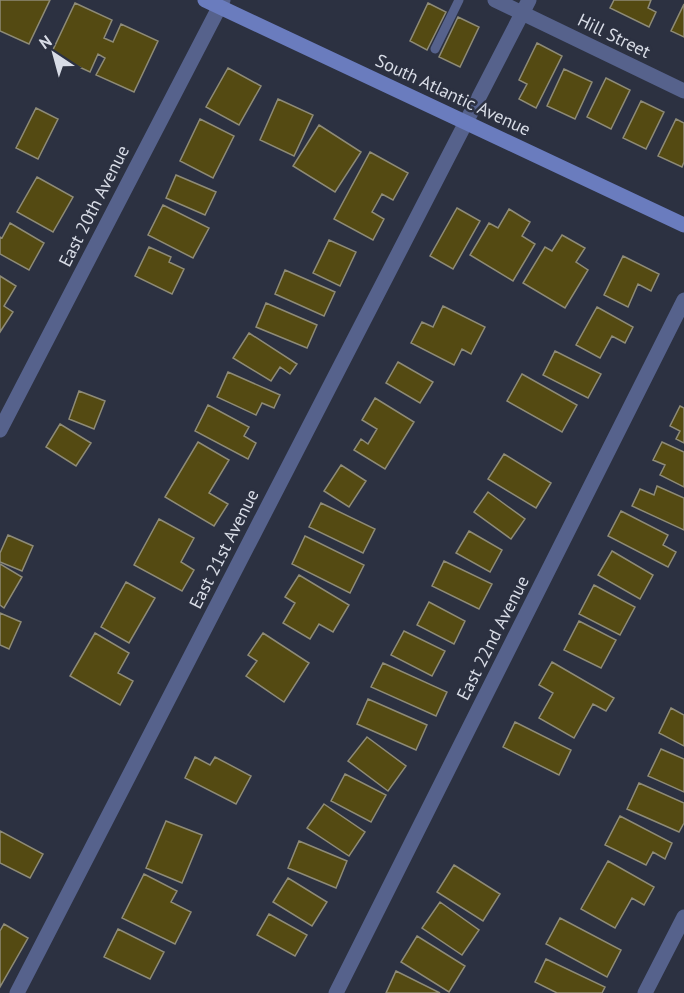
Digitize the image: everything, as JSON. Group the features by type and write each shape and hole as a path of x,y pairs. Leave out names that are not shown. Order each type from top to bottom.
{"main road":[{"name":"South Atlantic Avenue","path":"206,0 222,3 466,123 684,225"}],"street":[{"name":"Hill Street","path":"495,0 526,6 684,91"},
{"name":"East 20th Avenue","path":"0,430 222,3"},
{"name":"East 21st Avenue","path":"17,993 526,6"},
{"name":"East 22nd Avenue","path":"336,993 684,300"},
{"path":"645,993 684,917"}],"lane":[{"path":"435,50 459,0"}],"building":[{"path":"0,0 50,0 29,44 0,31"},
{"path":"614,0 651,0 648,8 656,12 649,27 610,8"},
{"path":"75,3 112,20 104,38 113,42 121,24 158,41 134,92 96,75 105,58 98,54 90,72 51,54"},
{"path":"428,3 446,12 427,50 410,41"},
{"path":"684,4 684,37 671,31"},
{"path":"458,17 479,27 460,67 439,57"},
{"path":"537,43 562,56 536,108 519,99 527,84 519,80"},
{"path":"228,68 261,86 239,125 206,107"},
{"path":"564,69 592,82 575,119 547,106"},
{"path":"606,78 630,90 611,129 587,117"},
{"path":"278,99 313,115 294,156 260,140"},
{"path":"641,101 664,112 646,149 623,138"},
{"path":"36,108 58,119 38,159 16,148"},
{"path":"200,119 234,136 213,178 180,161"},
{"path":"676,119 684,123 682,167 658,156"},
{"path":"319,125 361,152 335,192 293,166"},
{"path":"370,152 408,173 393,200 382,194 372,212 384,219 373,240 334,219"},
{"path":"176,175 216,192 205,215 166,198"},
{"path":"37,177 73,197 53,232 17,212"},
{"path":"163,205 209,228 193,258 148,235"},
{"path":"457,208 480,221 453,269 430,256"},
{"path":"509,209 530,222 522,236 535,244 513,281 470,255 489,223 498,228"},
{"path":"10,223 44,243 29,270 0,254 0,237 2,238"},
{"path":"562,235 585,248 576,262 588,270 565,308 523,283 545,247 552,251"},
{"path":"329,240 356,252 340,286 313,273"},
{"path":"149,247 171,257 169,262 184,269 172,294 135,276"},
{"path":"623,256 659,274 651,291 638,284 628,307 604,295"},
{"path":"285,270 335,292 324,316 275,294"},
{"path":"0,276 16,286 4,306 13,312 0,332"},
{"path":"266,303 317,325 307,348 256,327"},
{"path":"443,306 485,327 471,354 462,349 454,365 411,343 422,322 433,327"},
{"path":"597,307 633,327 625,343 612,336 600,358 576,345"},
{"path":"249,333 297,364 290,374 280,367 271,381 233,358"},
{"path":"555,351 601,374 588,398 543,375"},
{"path":"398,362 433,382 420,403 386,383"},
{"path":"228,372 280,395 274,408 262,403 256,415 217,397"},
{"path":"522,374 577,405 562,432 507,401"},
{"path":"79,391 105,401 94,429 69,419"},
{"path":"375,398 414,422 385,469 354,450 361,439 368,444 377,429 362,420"},
{"path":"208,405 249,427 244,436 256,443 248,459 195,431"},
{"path":"680,406 684,408 684,443 676,439 680,431 670,426"},
{"path":"60,424 91,443 76,466 46,447"},
{"path":"198,442 229,460 209,493 228,504 214,526 165,497"},
{"path":"662,442 684,452 684,487 660,475 665,465 653,460"},
{"path":"504,454 551,483 536,508 488,479"},
{"path":"341,465 366,481 349,507 324,491"},
{"path":"657,486 684,498 684,530 632,506 640,489 654,495"},
{"path":"488,492 525,519 511,539 474,512"},
{"path":"321,503 375,529 363,553 309,527"},
{"path":"621,511 668,535 663,545 676,552 668,567 608,536"},
{"path":"159,519 194,538 181,562 194,570 182,591 134,565"},
{"path":"469,531 502,550 490,572 456,553"},
{"path":"8,535 33,546 22,571 0,562 0,553"},
{"path":"305,536 364,565 350,593 292,564"},
{"path":"612,551 653,575 640,599 598,575"},
{"path":"444,561 492,584 479,609 432,586"},
{"path":"0,564 22,577 4,608 0,605"},
{"path":"299,575 349,605 333,632 319,624 310,639 283,623 295,603 285,597"},
{"path":"126,582 155,598 129,643 101,627"},
{"path":"594,585 635,607 620,635 579,614"},
{"path":"429,602 465,621 454,644 417,625"},
{"path":"0,613 21,622 9,649 0,645"},
{"path":"579,621 616,640 601,668 564,650"},
{"path":"404,631 445,651 432,676 391,655"},
{"path":"95,633 129,653 118,673 133,681 120,705 70,676"},
{"path":"263,633 309,663 284,702 246,676 257,661 248,655"},
{"path":"552,662 614,698 606,711 593,704 574,738 539,718 553,693 539,685"},
{"path":"383,663 447,692 436,716 371,687"},
{"path":"368,699 427,725 416,750 357,724"},
{"path":"671,708 684,715 684,746 659,733"},
{"path":"515,722 571,750 559,775 503,747"},
{"path":"367,737 406,766 388,791 348,761"},
{"path":"661,749 684,759 684,792 648,776"},
{"path":"195,757 210,765 215,757 251,776 236,804 185,778"},
{"path":"345,774 386,795 371,822 331,801"},
{"path":"639,783 684,803 684,823 679,832 627,809"},
{"path":"324,804 365,832 349,856 307,828"},
{"path":"620,816 672,843 665,859 653,852 646,865 605,845"},
{"path":"166,821 202,835 182,883 146,868"},
{"path":"0,831 43,854 30,878 0,863"},
{"path":"299,841 347,861 336,888 288,868"},
{"path":"608,861 654,887 644,905 632,898 615,928 581,909"},
{"path":"454,865 500,894 483,921 437,892"},
{"path":"144,874 177,891 171,902 191,912 175,944 122,918"},
{"path":"288,878 327,902 312,926 273,902"},
{"path":"440,902 479,930 462,955 422,928"},
{"path":"269,914 307,935 295,956 257,935"},
{"path":"560,918 621,950 607,977 546,944"},
{"path":"4,924 28,938 0,987 0,931"},
{"path":"118,929 164,952 150,979 104,957"},
{"path":"417,936 465,966 449,992 401,962"},
{"path":"546,959 605,987 602,993 557,993 535,982"},
{"path":"396,971 440,993 386,993"}]}
